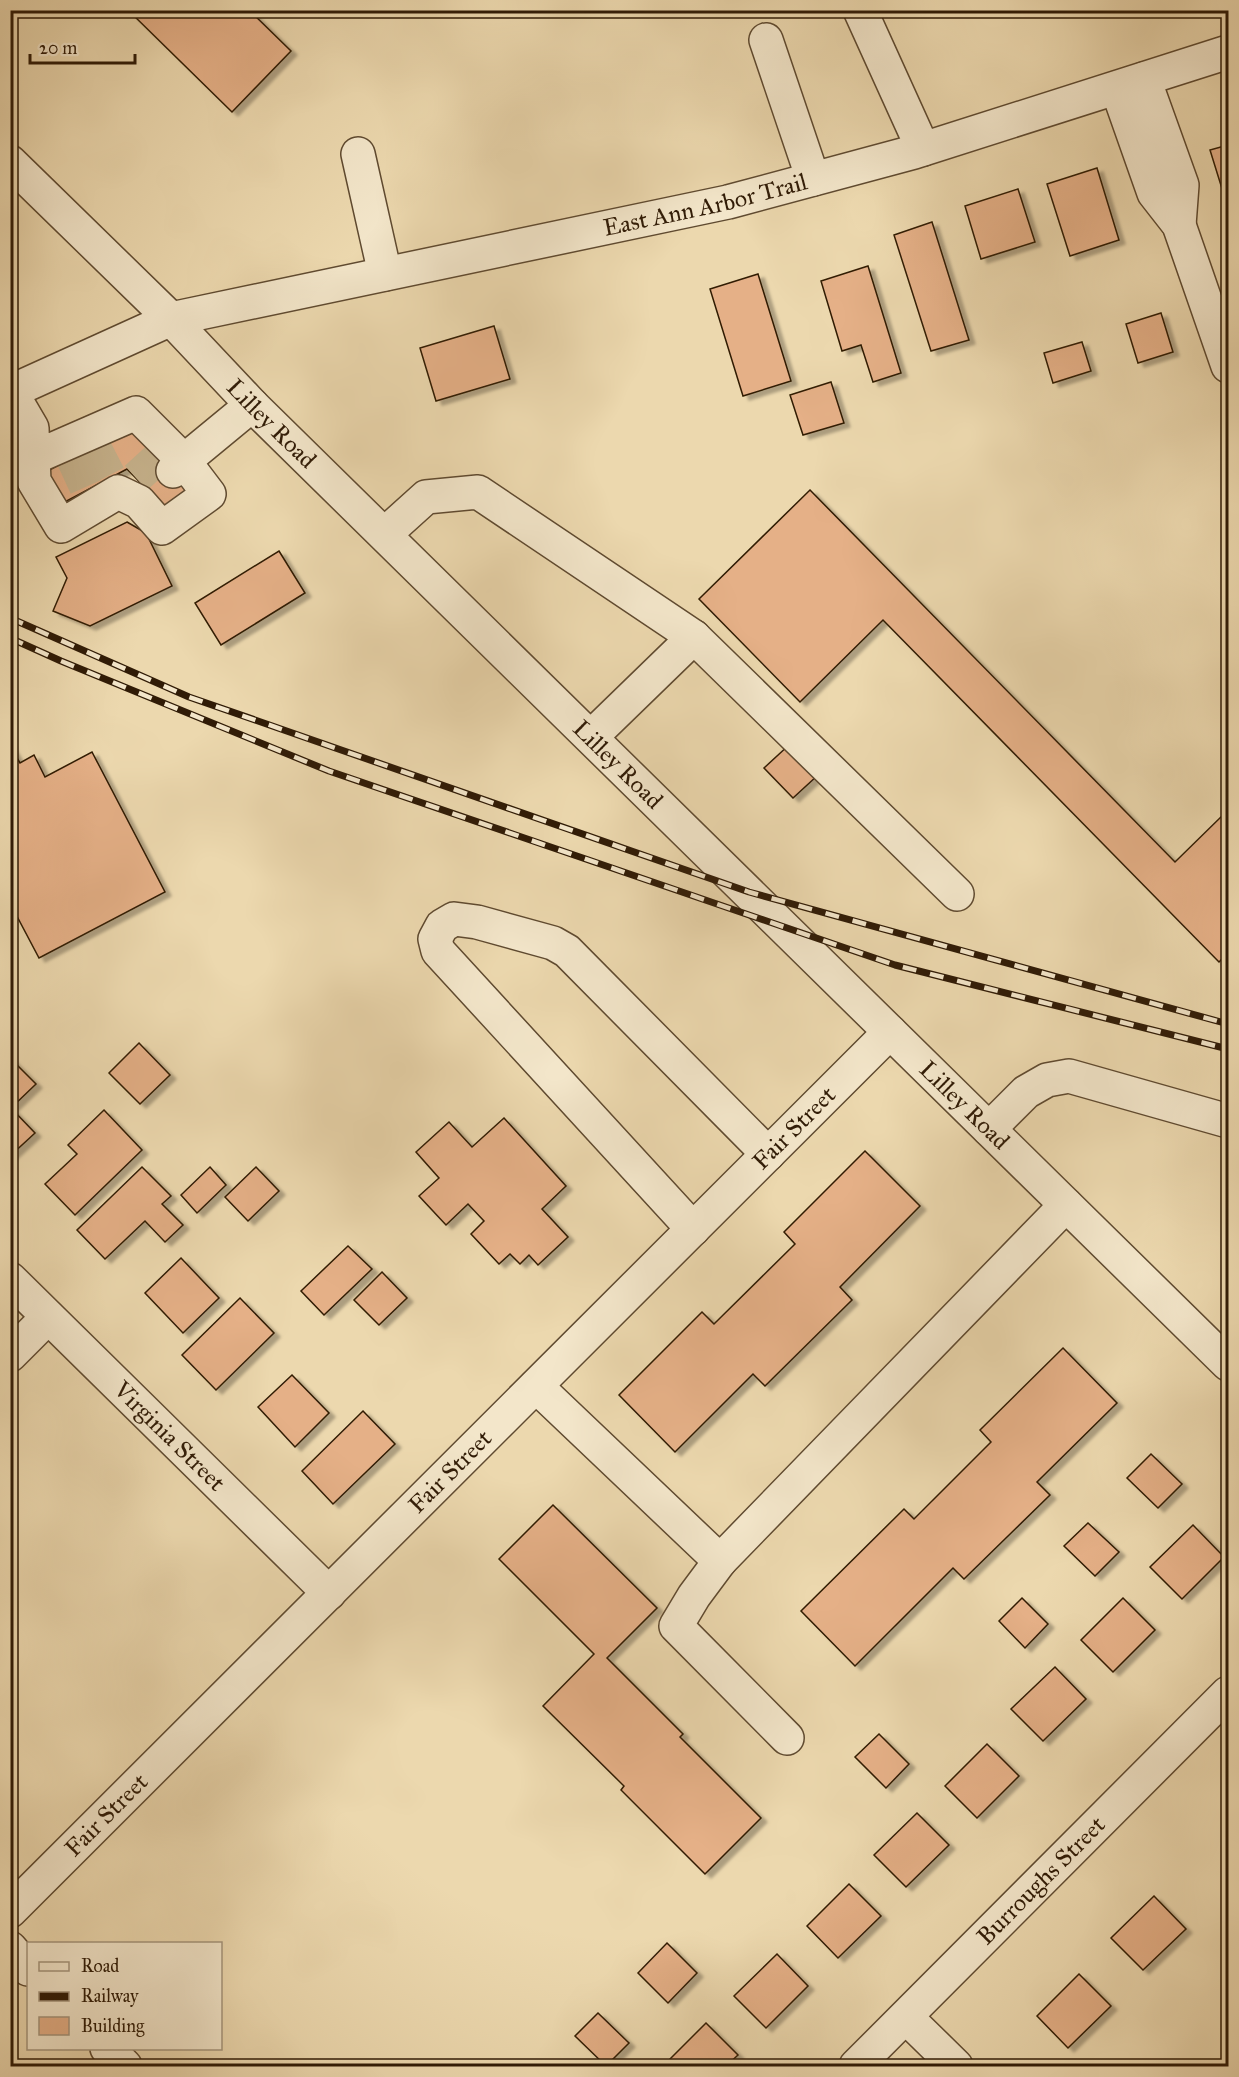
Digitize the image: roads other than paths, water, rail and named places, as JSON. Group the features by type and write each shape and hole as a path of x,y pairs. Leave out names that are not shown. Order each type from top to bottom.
{"street":[{"path":"860,10 923,149"},
{"path":"766,40 813,179"},
{"name":"East Ann Arbor Trail","path":"11,392 171,319 728,202 923,149 1228,52"},
{"path":"1131,83 1154,193 1179,225 1228,366"},
{"path":"357,154 385,274"},
{"name":"Lilley Road","path":"10,162 171,319 252,405 1066,1205 1227,1360"},
{"path":"11,392 32,428 33,481 61,526 252,405"},
{"path":"33,458 80,445 136,413 138,479"},
{"path":"385,534 426,497 478,492 694,637 957,894"},
{"path":"591,737 694,637"},
{"path":"693,1229 438,951 435,939 442,926 454,919 477,922 553,943 567,951 768,1154"},
{"name":"Fair Street","path":"10,1911 890,1032"},
{"path":"989,1129 1026,1092 1047,1080 1069,1076 1228,1121"},
{"path":"788,1738 676,1626 694,1596 720,1561 1066,1205"},
{"name":"Virginia Street","path":"10,1279 329,1593"},
{"path":"10,1355 48,1317"},
{"path":"536,1386 720,1561"},
{"name":"Burroughs Street","path":"856,2067 1228,1694"},
{"path":"10,1948 27,1968"},
{"path":"906,2017 956,2067"},
{"path":"108,2050 125,2067"}],"tunnel":[{"path":"94,446 110,477"},
{"path":"72,457 87,490"},
{"path":"136,478 159,457"}],"railway":[{"path":"10,618 189,697 749,892 1228,1024"},
{"path":"10,638 329,771 895,965 1228,1049"}]}
